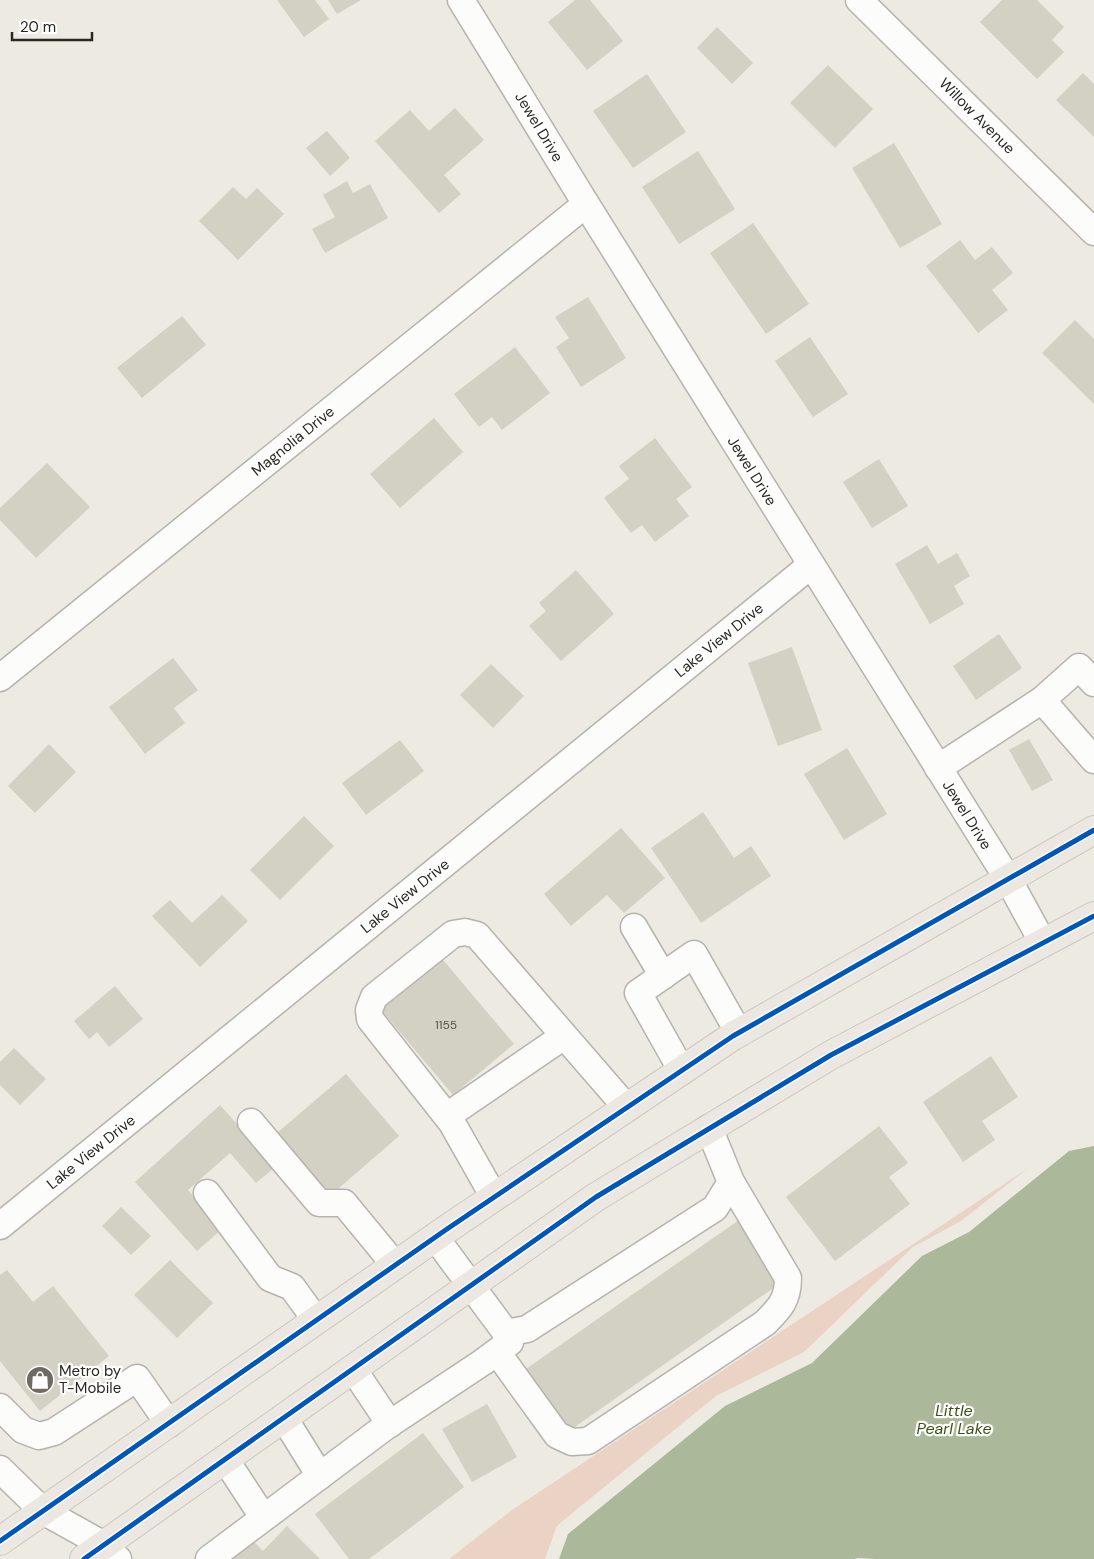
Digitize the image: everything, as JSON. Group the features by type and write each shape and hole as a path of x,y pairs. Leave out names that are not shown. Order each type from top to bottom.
{"main road":[{"path":"0,1542 435,1237 739,1033 1094,830"},
{"path":"102,1554 225,1459 596,1197 831,1055 1094,916"}],"street":[{"name":"Jewel Drive","path":"461,0 586,204 1008,879 1044,943"},
{"name":"Willow Avenue","path":"860,0 1094,232"},
{"name":"Magnolia Drive","path":"0,678 586,204"},
{"name":"Lake View Drive","path":"0,1226 811,565"},
{"path":"938,768 1042,700 1078,667 1094,683"},
{"path":"1042,700 1094,760"},
{"path":"634,927 664,976"},
{"path":"494,1198 452,1122 370,1019 369,1010 374,997 453,934 465,932 477,935 627,1108"},
{"path":"682,1071 638,994 694,954 739,1033"},
{"path":"447,1116 564,1036"},
{"path":"251,1122 319,1203 344,1203 395,1265"},
{"path":"497,1352 557,1435 572,1442 588,1441 765,1323 781,1307 788,1292 788,1278 731,1182 709,1128"},
{"path":"209,1559 390,1424 497,1352 527,1329 715,1208 731,1182"},
{"path":"207,1194 270,1278 292,1287 316,1320"},
{"path":"435,1237 506,1333 527,1329"},
{"path":"353,1369 390,1424"},
{"path":"0,1407 23,1430 39,1436 54,1432 137,1378 169,1424"},
{"path":"284,1418 320,1476"},
{"path":"225,1459 263,1517"},
{"path":"0,1469 43,1511 102,1554"}],"shaded area":[{"path":"1028,1168 961,1221 913,1247 804,1352 716,1396 559,1524 545,1559 449,1559 512,1510"}],"water":[{"name":"Little Pearl Lake","path":"1094,1146 1094,1559 559,1559 568,1534 725,1406 812,1363 922,1256 969,1232 1069,1151"}],"building":[{"path":"277,0 315,0 329,19 304,37"},
{"path":"328,0 361,0 337,14"},
{"path":"575,0 590,0 623,41 587,70 548,22"},
{"path":"1002,0 1037,0 1064,27 1052,40 1064,52 1037,79 980,22"},
{"path":"717,27 753,63 732,84 697,48"},
{"path":"828,65 873,109 835,148 790,103"},
{"path":"1083,73 1094,84 1094,137 1056,100"},
{"path":"647,74 686,132 633,168 593,111"},
{"path":"455,108 484,140 444,175 461,194 439,213 375,141 410,110 429,131"},
{"path":"327,131 350,158 330,176 306,148"},
{"path":"894,143 942,224 900,248 852,168"},
{"path":"698,151 735,209 679,244 642,187"},
{"path":"347,181 353,193 370,184 388,218 325,253 312,229 335,217 323,195"},
{"path":"233,187 246,199 257,188 284,214 238,260 199,221"},
{"path":"753,223 809,304 766,334 710,253"},
{"path":"960,240 975,260 992,247 1013,273 992,290 1008,310 978,333 926,266"},
{"path":"588,297 626,358 581,387 556,347 569,338 555,317"},
{"path":"182,316 206,345 142,398 117,368"},
{"path":"1075,320 1094,339 1094,404 1042,353"},
{"path":"810,337 848,394 813,417 775,361"},
{"path":"515,347 550,393 502,430 492,417 479,427 454,394"},
{"path":"434,418 463,452 400,508 370,474"},
{"path":"655,438 692,487 676,499 689,516 655,542 642,525 631,533 604,498 629,479 619,466"},
{"path":"879,459 908,506 872,528 843,482"},
{"path":"47,463 90,507 36,558 0,520 0,508"},
{"path":"927,545 938,564 957,553 970,576 954,586 964,604 930,624 895,564"},
{"path":"576,570 614,614 561,661 529,626 546,611 539,603"},
{"path":"999,634 1022,668 976,700 953,666"},
{"path":"792,647 822,730 778,746 748,663"},
{"path":"173,658 198,690 174,708 185,723 145,754 109,707"},
{"path":"491,664 524,696 493,728 460,695"},
{"path":"1029,739 1053,780 1032,791 1009,750"},
{"path":"400,740 424,771 366,815 342,783"},
{"path":"49,744 76,772 35,813 8,786"},
{"path":"847,748 887,814 844,840 804,774"},
{"path":"703,812 734,858 751,846 771,876 701,923 651,848"},
{"path":"304,816 334,846 280,900 250,870"},
{"path":"621,828 665,878 624,913 607,895 571,926 544,894"},
{"path":"222,895 248,921 200,967 152,916 170,900 192,923"},
{"path":"438,954 514,1044 453,1095 377,1005"},
{"path":"115,986 143,1019 109,1047 97,1032 89,1039 74,1021"},
{"path":"14,1048 46,1079 20,1105 0,1085 0,1062"},
{"path":"991,1056 1018,1097 982,1121 995,1140 963,1162 923,1102"},
{"path":"346,1074 399,1136 324,1201 271,1138"},
{"path":"220,1105 275,1167 256,1183 230,1153 188,1190 223,1228 197,1251 135,1182"},
{"path":"879,1126 908,1163 889,1177 910,1204 835,1261 786,1197"},
{"path":"121,1207 151,1236 131,1255 102,1226"},
{"path":"739,1220 782,1282 569,1431 526,1369"},
{"path":"170,1260 213,1303 177,1338 134,1295"},
{"path":"7,1270 33,1302 53,1286 109,1356 40,1411 0,1361 0,1275"},
{"path":"487,1404 517,1457 472,1482 442,1429"},
{"path":"423,1433 464,1487 369,1559 349,1559 315,1514"},
{"path":"287,1526 320,1559 229,1559 250,1538 263,1551"}],"cycle path":[{"path":"0,1541 447,1229 733,1036 1094,830"},
{"path":"84,1559 596,1197 831,1055 1094,916"}],"place":[{"name":"Metro by T-Mobile","path":"40,1380"}]}
